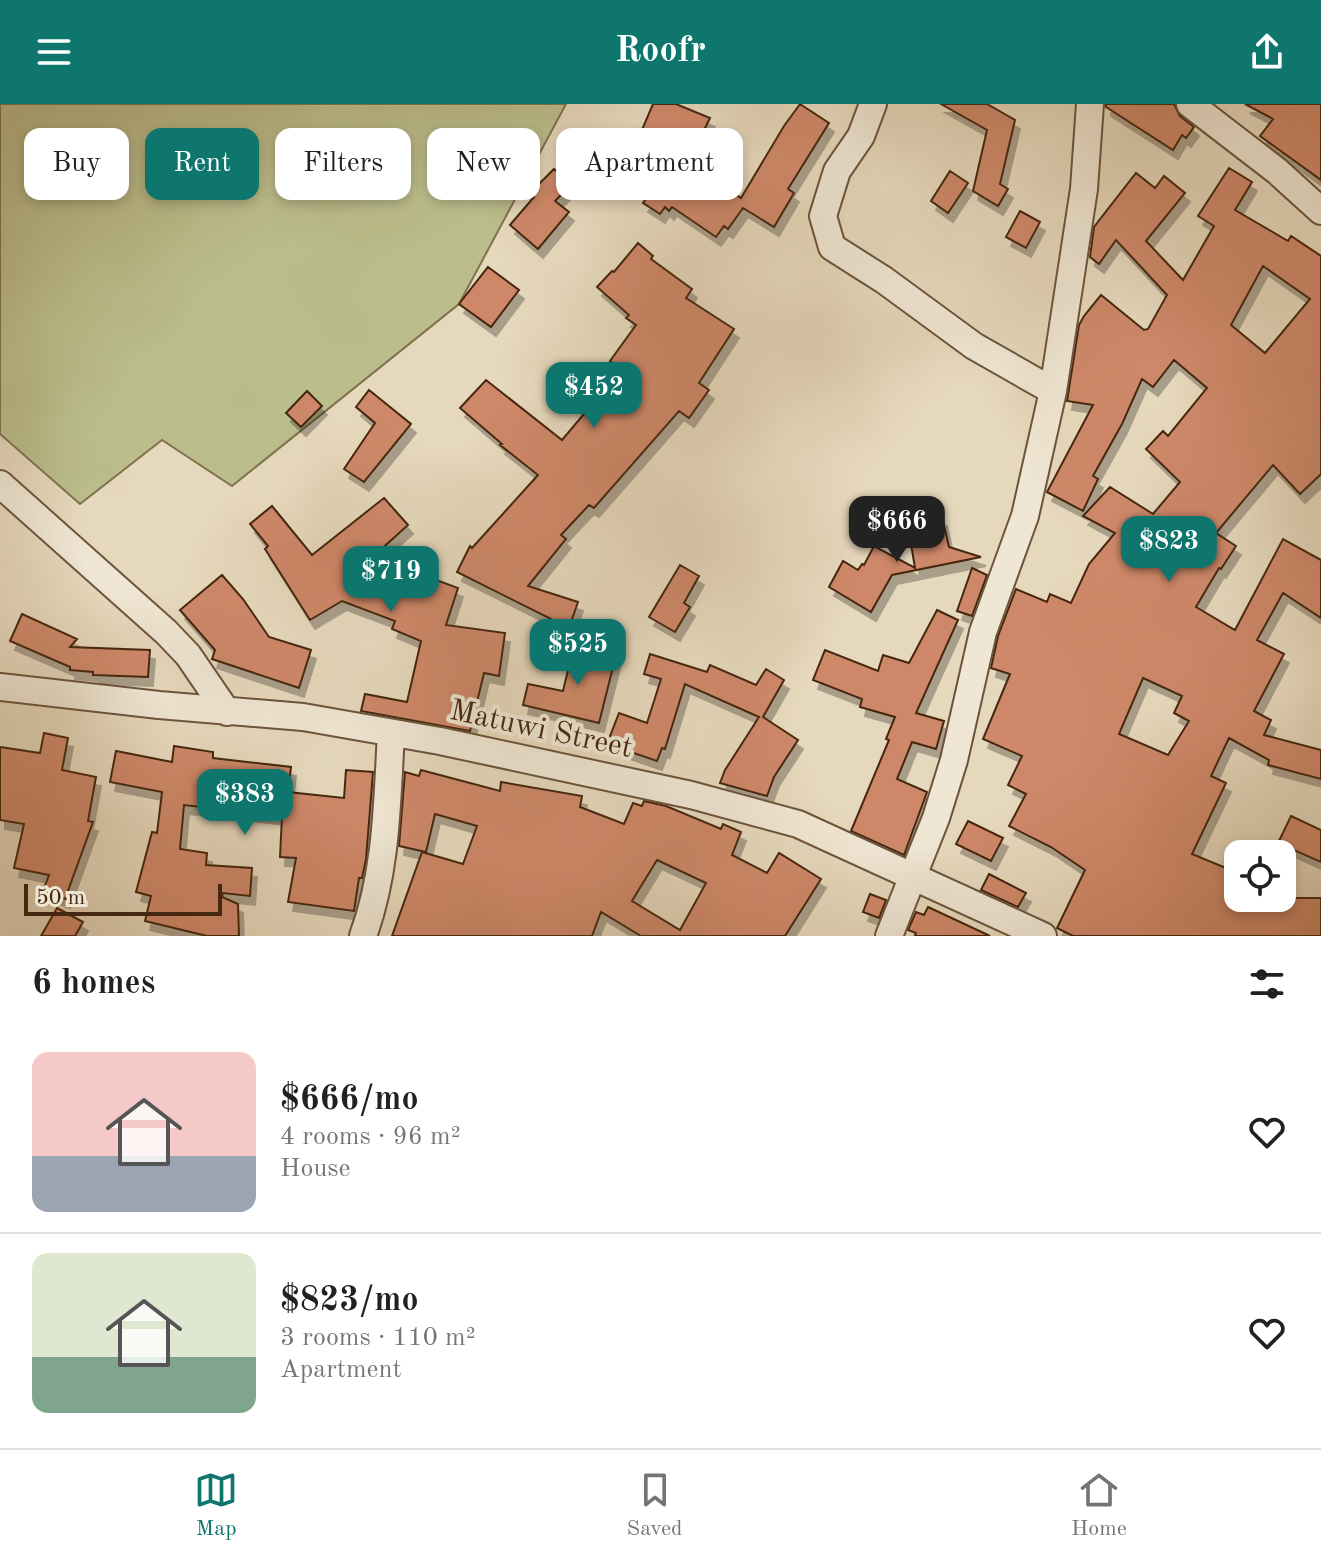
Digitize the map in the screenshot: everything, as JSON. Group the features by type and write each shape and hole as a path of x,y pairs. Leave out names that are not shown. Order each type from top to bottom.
{"street":[{"path":"873,104 861,136 837,171 823,216 832,247 884,280 974,346 1053,391"},
{"path":"889,936 936,818 954,760 983,632 1025,516 1053,391 1084,189 1090,104"},
{"path":"1190,104 1277,171 1321,211"},
{"path":"0,484 166,632 188,655 227,712"},
{"name":"Matuwi Street","path":"0,687 227,712 303,717 691,795 798,824 1043,936"},
{"path":"363,936 374,905 382,859 391,733"}],"green space":[{"path":"0,104 566,104 540,153 540,128 427,128 427,200 515,200 459,304 232,486 162,440 80,504 0,434"}],"building":[{"path":"653,104 676,104 710,118 705,128 643,128"},
{"path":"800,104 829,123 788,189 794,193 774,227 743,208 728,229 724,226 716,237 672,207 669,211 665,207 660,214 643,203 645,200 743,200 743,195"},
{"path":"941,104 987,104 1015,120 1000,184 1008,189 998,206 973,191 987,130"},
{"path":"1106,104 1174,104 1180,116 1194,127 1186,138 1182,135 1173,150 1106,107"},
{"path":"1245,104 1321,104 1321,180 1260,136 1273,119"},
{"path":"1229,168 1252,182 1235,210 1288,241 1291,236 1321,256 1321,474 1300,494 1273,465 1216,533 1236,546 1196,607 1235,630 1283,539 1321,560 1321,618 1283,593 1257,640 1284,654 1254,711 1271,720 1264,735 1321,750 1321,779 1268,765 1269,760 1229,738 1211,776 1226,783 1192,854 1224,867 1224,912 1296,912 1296,898 1321,898 1321,936 1073,936 1057,928 1085,870 1051,847 1009,826 1026,794 1008,785 1022,756 983,739 1010,674 991,668 998,636 1016,589 1047,602 1050,594 1071,603 1089,564 1115,533 1083,516 1110,487 1153,514 1180,482 1146,449 1163,431 1168,436 1207,388 1174,360 1153,387 1142,379 1122,424 1093,476 1098,479 1083,511 1047,492 1093,405 1067,401 1079,325 1084,316 1101,295 1144,330 1148,329 1167,295 1116,240 1099,264 1090,257 1094,227 1136,173 1155,188 1164,176 1185,193 1146,241 1183,280 1214,226 1198,216","holes":["1263,266 1310,299 1265,353 1231,325","1143,678 1182,696 1174,713 1189,721 1168,755 1119,734"]},
{"path":"554,169 556,171 555,201 569,212 538,249 510,225 531,200 540,200 540,183"},
{"path":"950,171 968,183 948,213 931,201"},
{"path":"1020,211 1040,222 1026,248 1006,237"},
{"path":"638,243 653,256 651,259 692,289 686,298 734,329 699,383 709,390 689,418 679,411 594,508 589,505 561,535 566,539 528,586 578,602 569,628 457,572 470,546 472,548 538,475 460,408 486,380 562,440 622,369 610,361 636,325 597,287"},
{"path":"488,267 519,290 491,327 459,304"},
{"path":"369,390 411,424 364,482 344,469 375,423 356,407"},
{"path":"307,391 322,406 301,427 286,413"},
{"path":"384,498 408,525 375,555 378,559 358,574 414,597 423,575 458,588 446,625 505,633 499,676 484,673 470,731 361,711 365,694 407,702 421,641 392,629 395,621 342,601 310,620 265,549 268,546 250,524 272,506 312,555"},
{"path":"942,517 949,547 981,557 892,575 871,612 829,587 843,561 858,570 874,546 915,568 908,526"},
{"path":"680,565 699,576 684,603 690,607 675,632 649,617"},
{"path":"972,568 987,575 972,616 957,611"},
{"path":"222,575 269,637 311,650 299,688 212,659 215,650 180,610"},
{"path":"937,610 958,620 916,713 944,721 936,749 912,742 897,779 927,792 904,855 851,831 889,740 886,739 895,717 860,707 862,699 813,680 825,650 878,671 883,655 909,663"},
{"path":"22,614 77,639 70,647 150,650 148,677 93,675 93,672 70,670 70,667 10,641"},
{"path":"574,645 616,655 599,723 523,705 528,684 563,691"},
{"path":"650,654 707,672 710,665 756,685 766,669 784,680 763,717 798,740 774,777 767,796 720,783 759,717 685,684 665,749 662,748 657,761 607,744 619,713 647,723 661,679 644,674"},
{"path":"44,733 68,738 62,770 96,777 88,821 93,822 65,899 43,891 49,875 14,868 24,824 0,820 0,747 40,753"},
{"path":"174,746 213,752 213,758 291,767 288,792 344,798 346,770 373,772 366,859 362,878 359,878 354,911 288,902 296,858 280,857 282,816 184,805 180,849 207,853 206,865 252,868 250,896 223,893 222,897 238,904 239,936 207,936 145,921 151,896 136,892 152,832 157,833 162,792 110,782 116,751 172,762"},
{"path":"421,770 500,791 501,782 582,796 580,807 624,824 633,803 642,806 644,801 666,806 721,829 723,824 741,832 732,855 767,873 779,853 821,879 785,936 641,936 601,912 592,936 392,936 422,852 463,864 477,826 435,814 426,852 399,846 405,772 419,776","holes":["657,860 706,883 680,930 632,901"]},
{"path":"1291,816 1321,830 1321,862 1296,851 1296,840 1279,840"},
{"path":"968,821 1003,838 991,861 956,844"},
{"path":"989,874 1026,893 1018,907 981,890"},
{"path":"870,894 886,900 879,918 863,912"},
{"path":"928,907 990,936 915,936 916,933 908,930 916,912 924,915"},
{"path":"57,908 83,922 75,936 41,936"}]}
